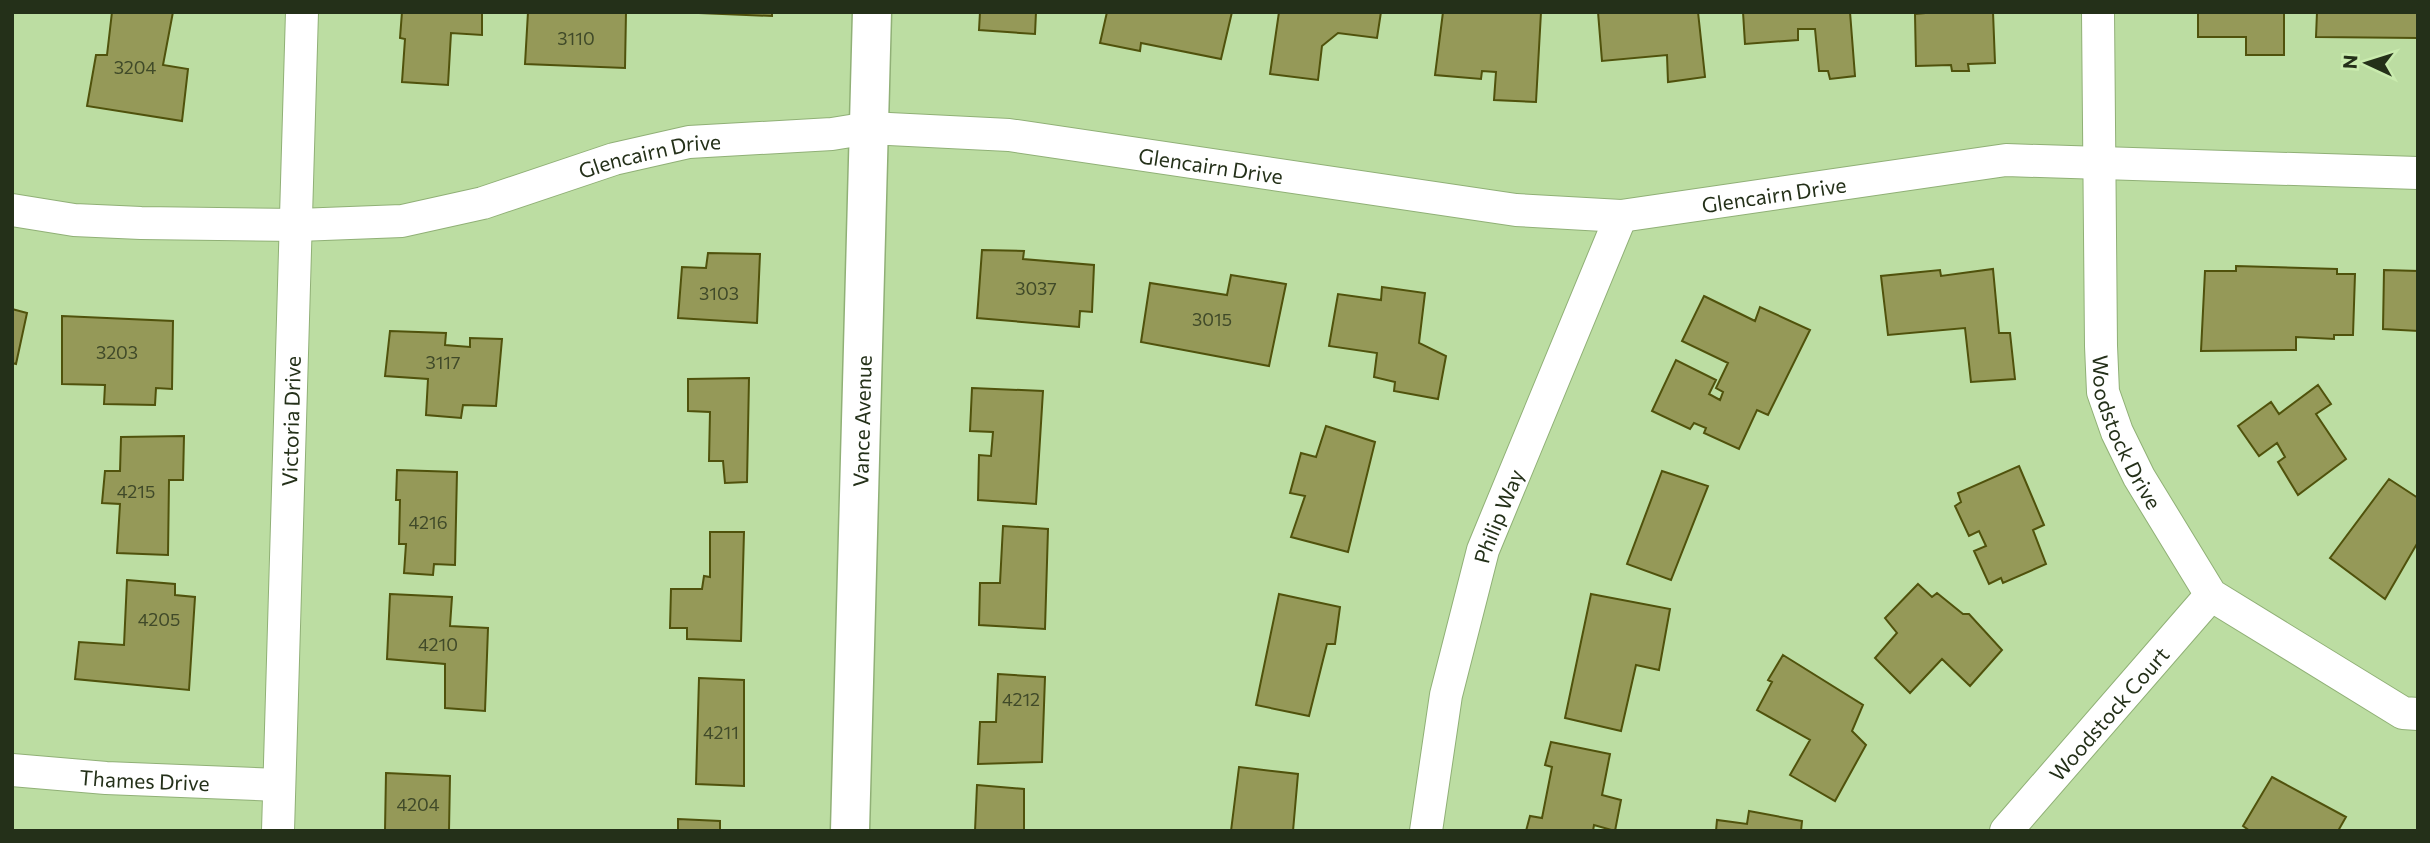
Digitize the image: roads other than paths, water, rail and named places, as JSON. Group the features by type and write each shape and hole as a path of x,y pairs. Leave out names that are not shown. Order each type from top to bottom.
{"street":[{"name":"Victoria Drive","path":"278,831 298,225 302,12"},
{"name":"Vance Avenue","path":"850,831 872,12"},
{"name":"Woodstock Drive","path":"2098,12 2103,392 2118,432 2139,477 2211,595 2403,713 2418,714"},
{"name":"Glencairn Drive","path":"12,210 74,220 298,225 402,221 483,203 614,159 689,142 832,134 869,128 1009,135 1517,210 1621,216 2006,160 2418,173"},
{"name":"Philip Way","path":"1426,831 1446,695 1483,550 1621,216"},
{"name":"Woodstock Court","path":"2006,831 2211,595"},
{"name":"Thames Drive","path":"12,770 106,778 279,785"}]}
